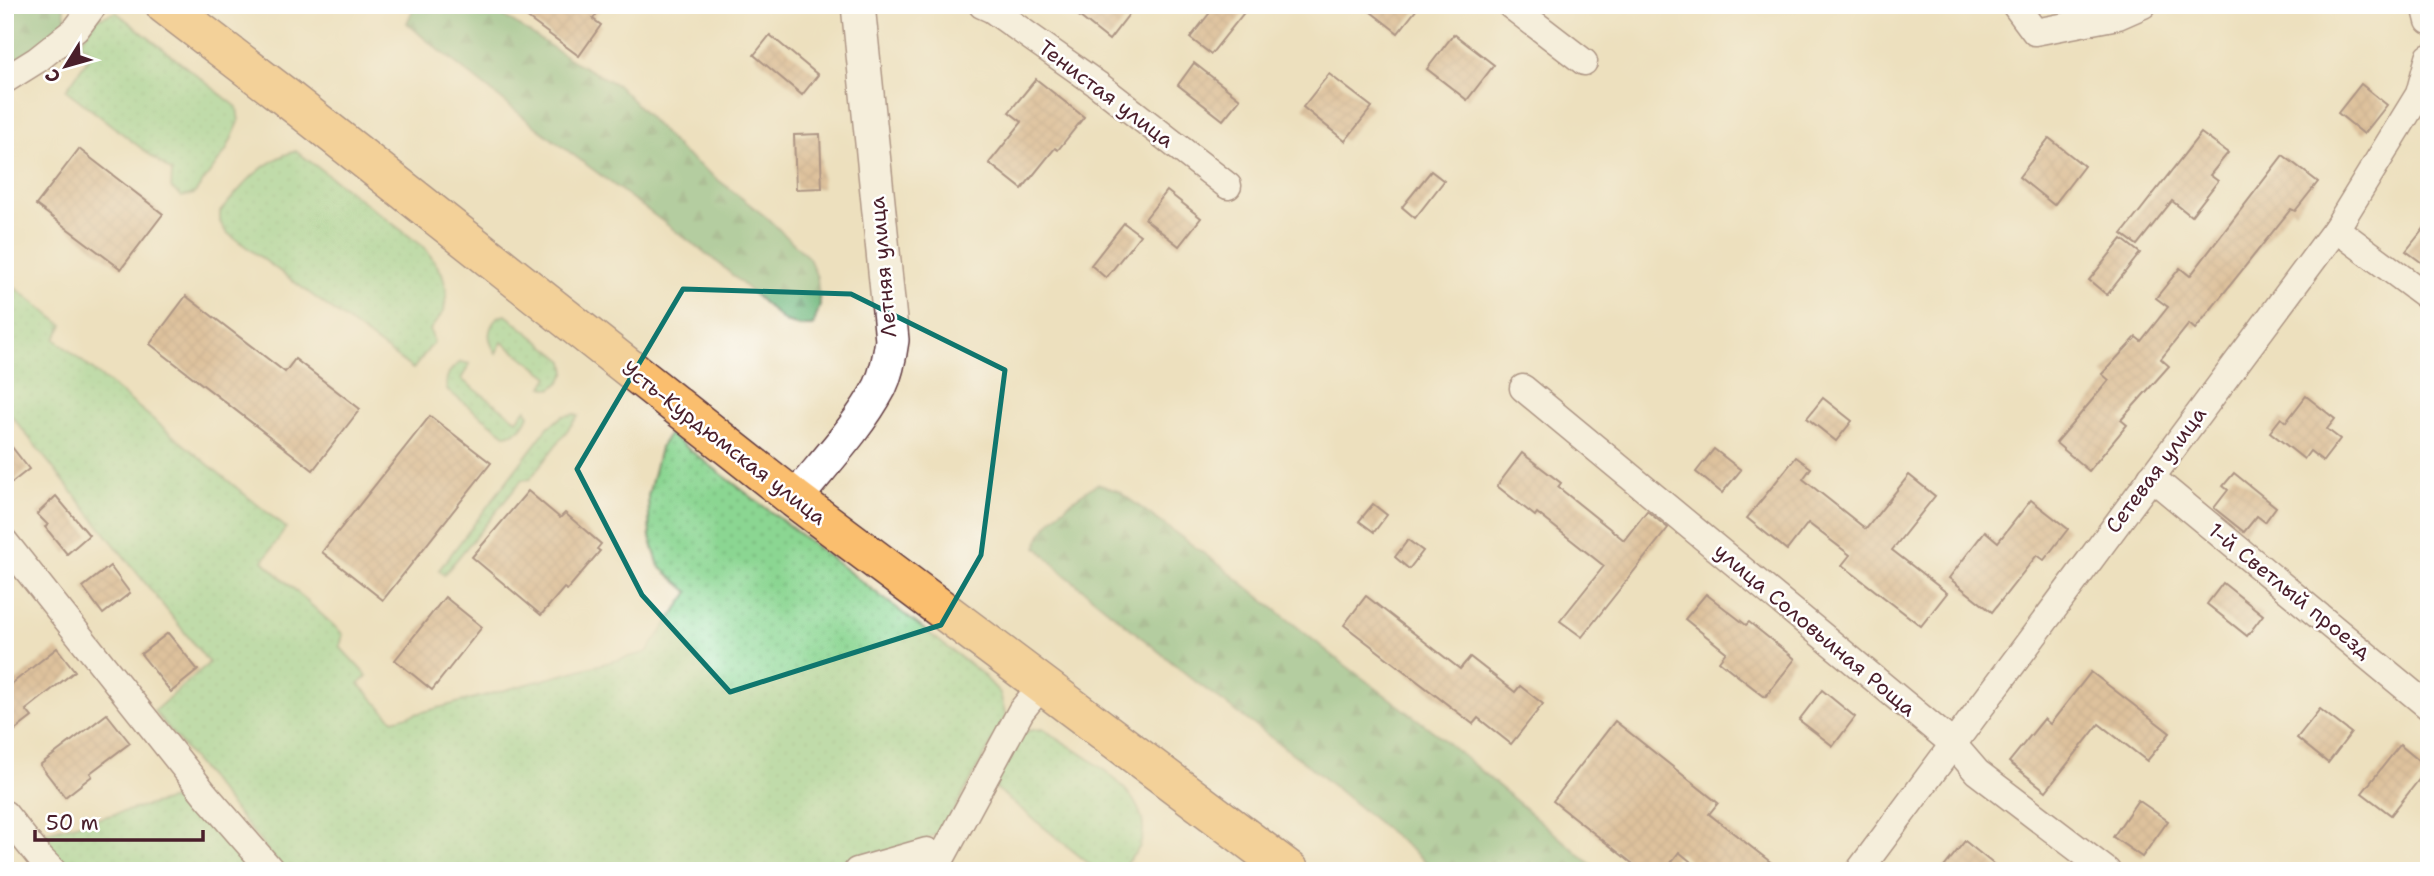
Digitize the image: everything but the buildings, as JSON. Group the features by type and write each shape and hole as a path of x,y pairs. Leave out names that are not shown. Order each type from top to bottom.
{"main road":[{"name":"Усть-Курдюмская улица","path":"165,5 795,499 1290,871"}],"street":[{"path":"5,80 37,60 76,29 94,5"},
{"name":"Летняя улица","path":"795,499 860,417 881,385 892,340 858,5"},
{"name":"Тенистая улица","path":"982,5 1097,84 1228,186"},
{"path":"1510,5 1584,62"},
{"path":"2015,5 2035,33 2118,16 2143,5"},
{"path":"2424,5 2429,21"},
{"name":"Сетевая улица","path":"1859,871 2336,229 2419,94 2429,57"},
{"path":"2336,229 2429,298"},
{"name":"улица Соловьиная Роща","path":"1523,388 1952,743 1977,772 2107,871"},
{"name":"1-й Светлый проезд","path":"2151,477 2429,707"},
{"path":"5,542 205,794 272,871"},
{"path":"857,871 927,851 941,859 1021,712 1044,684"},
{"path":"5,814 53,871"}],"highlighted area":[{"path":"683,289 851,294 1005,370 981,555 941,625 730,692 642,595 577,469"}],"green space":[{"path":"5,5 63,5 67,24 14,65 5,58"},
{"path":"415,5 486,5 575,62 619,86 681,151 766,217 809,258 817,277 820,305 813,326 785,322 721,265 540,130 424,38 407,23"},
{"path":"116,12 237,107 239,122 226,151 194,194 182,197 171,188 172,172 66,90 92,53 80,43 96,19"},
{"path":"296,151 425,248 442,273 447,291 444,311 430,330 434,342 413,369 226,232 220,222 220,212 254,175 273,161"},
{"path":"5,280 63,325 55,339 286,528 263,561 343,634 340,647 367,676 359,684 393,720 647,652 689,592 659,566 650,537 648,496 660,448 669,434 981,673 1000,693 1006,717 943,830 918,844 821,871 284,871 154,711 209,663 10,414 5,417"},
{"path":"506,315 564,361 566,372 560,382 551,389 543,387 549,377 502,342 496,353 490,339 491,326 497,317"},
{"path":"461,362 470,364 461,379 517,420 526,409 529,415 520,429 506,435 447,390 449,373"},
{"path":"563,416 578,416 530,479 522,480 444,575 439,570 548,427"},
{"path":"1097,484 1118,491 1221,566 1341,662 1437,734 1599,871 1437,871 1304,762 1196,682 1064,574 1037,547 1040,537 1053,519 1069,503"},
{"path":"1043,729 1112,777 1127,792 1138,809 1143,827 1140,846 1119,871 1098,871 994,787 1019,735"},
{"path":"196,793 260,871 68,871 34,835"}]}
